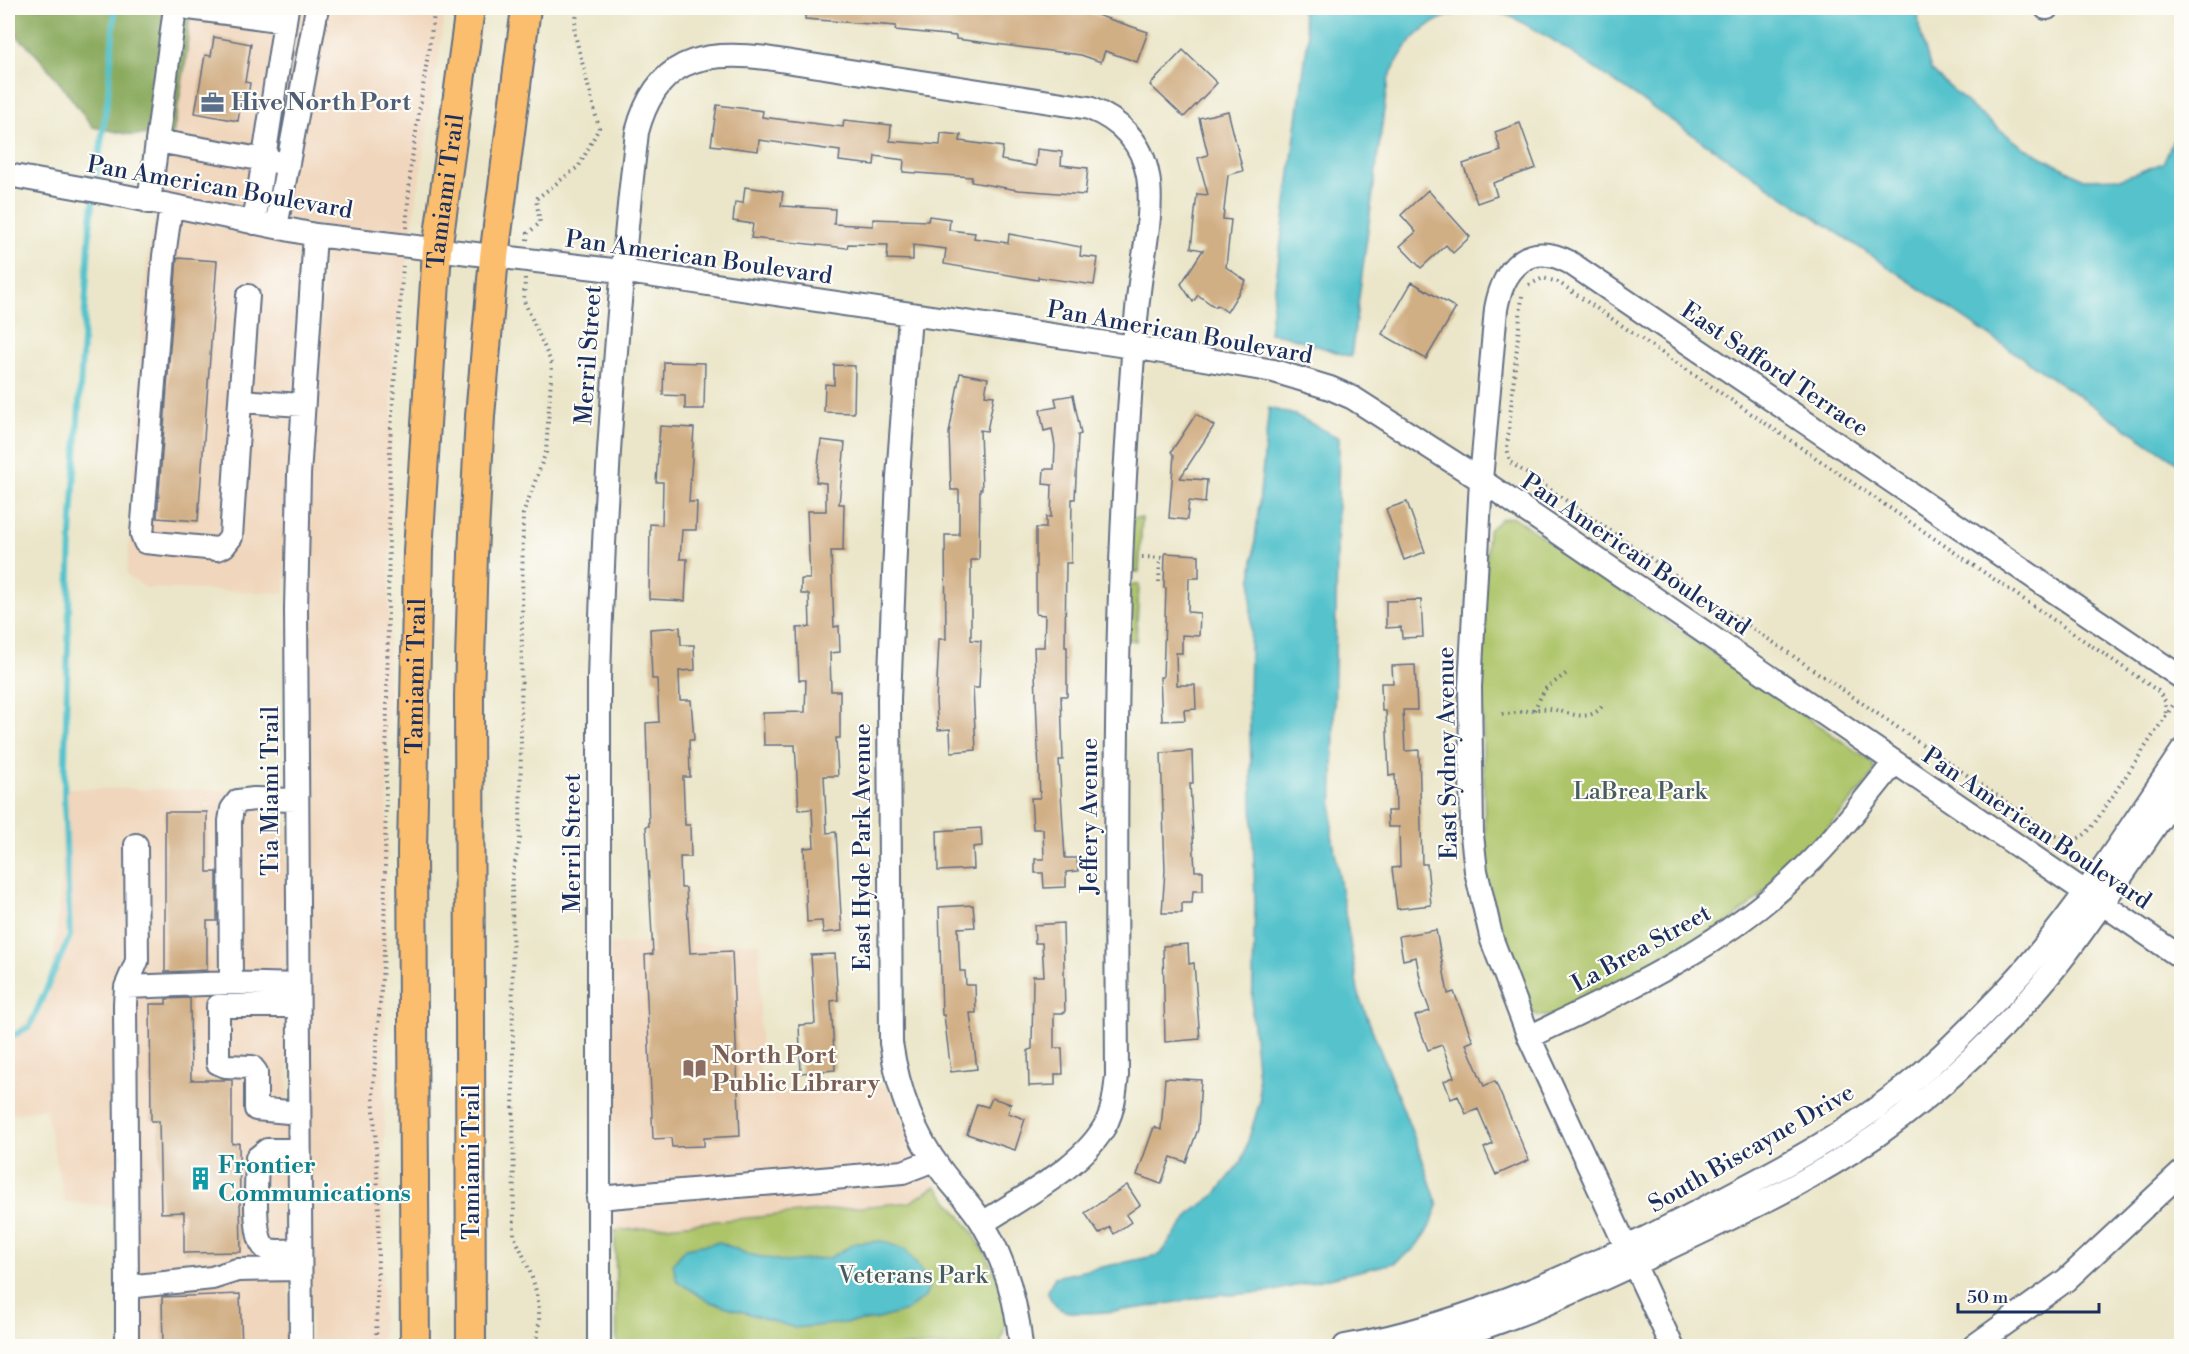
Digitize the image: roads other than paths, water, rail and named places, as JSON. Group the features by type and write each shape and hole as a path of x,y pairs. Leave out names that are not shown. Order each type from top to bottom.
{"main road":[{"name":"Tamiami Trail","path":"415,1347 412,862 418,551 437,250 470,8"},
{"name":"Tamiami Trail","path":"471,1347 469,696 480,416 494,257 526,8"}],"street":[{"path":"149,202 175,8"},
{"path":"189,8 286,14 263,159 265,225"},
{"path":"265,225 288,163 317,8"},
{"name":"Merril Street","path":"599,1347 599,679 603,550 621,271 637,132 641,116 658,86 672,71 699,57 734,54 1089,108 1124,129 1136,141 1144,159 1149,187 1133,347"},
{"path":"279,61 306,67"},
{"path":"157,141 288,163"},
{"name":"Pan American Boulevard","path":"8,175 125,195 315,236 621,271 910,316 1133,347 1274,371 1330,388 1386,417 1481,480 2181,958"},
{"path":"171,206 164,256 142,534 145,542 217,549 224,546 231,537 248,296"},
{"name":"Tia Miami Trail","path":"301,1347 296,609 303,405 315,236"},
{"name":"East Safford Terrace","path":"1481,480 1495,318 1500,290 1513,268 1522,260 1540,254 1558,256 2181,678"},
{"name":"East Hyde Park Avenue","path":"910,316 898,477 890,677 889,1020 898,1083 915,1125 934,1160 983,1223 1010,1287 1021,1347"},
{"name":"Jeffery Avenue","path":"983,1223 1080,1157 1095,1142 1107,1122 1115,1100 1117,1077 1117,651 1133,347"},
{"path":"240,401 303,405"},
{"name":"East Sydney Avenue","path":"1481,480 1470,687 1472,836 1482,907 1506,980 1529,1037 1671,1347"},
{"name":"South Biscayne Drive","path":"2093,899 2181,751"},
{"name":"La Brea Street","path":"1529,1037 1676,965 1743,920 1821,850 1894,763"},
{"name":"South Biscayne Drive","path":"1425,1347 1527,1313 1629,1257 1781,1168 1893,1096 1939,1057 1992,1005 2093,899 2181,788"},
{"path":"235,984 230,821 232,809 238,801 254,798 297,800"},
{"path":"127,1347 126,987 137,961 136,845"},
{"path":"126,987 235,984 298,995"},
{"path":"298,995 218,1006 218,1063 225,1066 252,1067 256,1072 256,1109 299,1113"},
{"path":"299,1150 267,1150 257,1158 257,1237 260,1245 268,1250 300,1260"},
{"path":"598,1198 903,1172 934,1160"},
{"path":"1974,1347 2066,1280 2181,1172"},
{"name":"South Biscayne Drive","path":"1345,1347 1465,1315 1629,1257"},
{"path":"127,1287 212,1278 237,1270 300,1260"}],"water":[{"path":"1301,8 1918,8 1919,27 1931,70 1976,111 2023,147 2084,179 2122,178 2163,163 2181,122 2181,465 1548,37 1517,20 1498,13 1460,13 1429,25 1406,48 1388,80 1351,357 1284,335 1269,333 1308,37"},
{"path":"1269,408 1295,415 1339,438 1332,834 1359,996 1421,1155 1438,1206 1428,1230 1414,1249 1394,1263 1269,1292 1221,1294 1113,1311 1072,1312 1060,1309 1049,1296 1047,1291 1055,1277 1159,1255 1192,1212 1214,1196 1242,1161 1260,1101 1252,1015 1255,902 1249,697 1252,570"},
{"path":"882,1241 906,1250 930,1283 925,1297 906,1311 875,1320 795,1328 708,1301 677,1281 673,1264 686,1248 720,1242 747,1254 786,1262 829,1258 856,1243"}],"waterway":[{"path":"95,186 108,95 115,8"},
{"path":"8,1039 30,1026 70,936 64,795 71,535 90,227 94,196"}],"place":[{"name":"Hive North Port","path":"213,102"},
{"name":"North Port Public Library","path":"694,1069"},
{"name":"Frontier Communications","path":"200,1179"}],"park label":[{"name":"LaBrea Park","path":"1640,791"},
{"name":"Veterans Park","path":"913,1275"}]}
